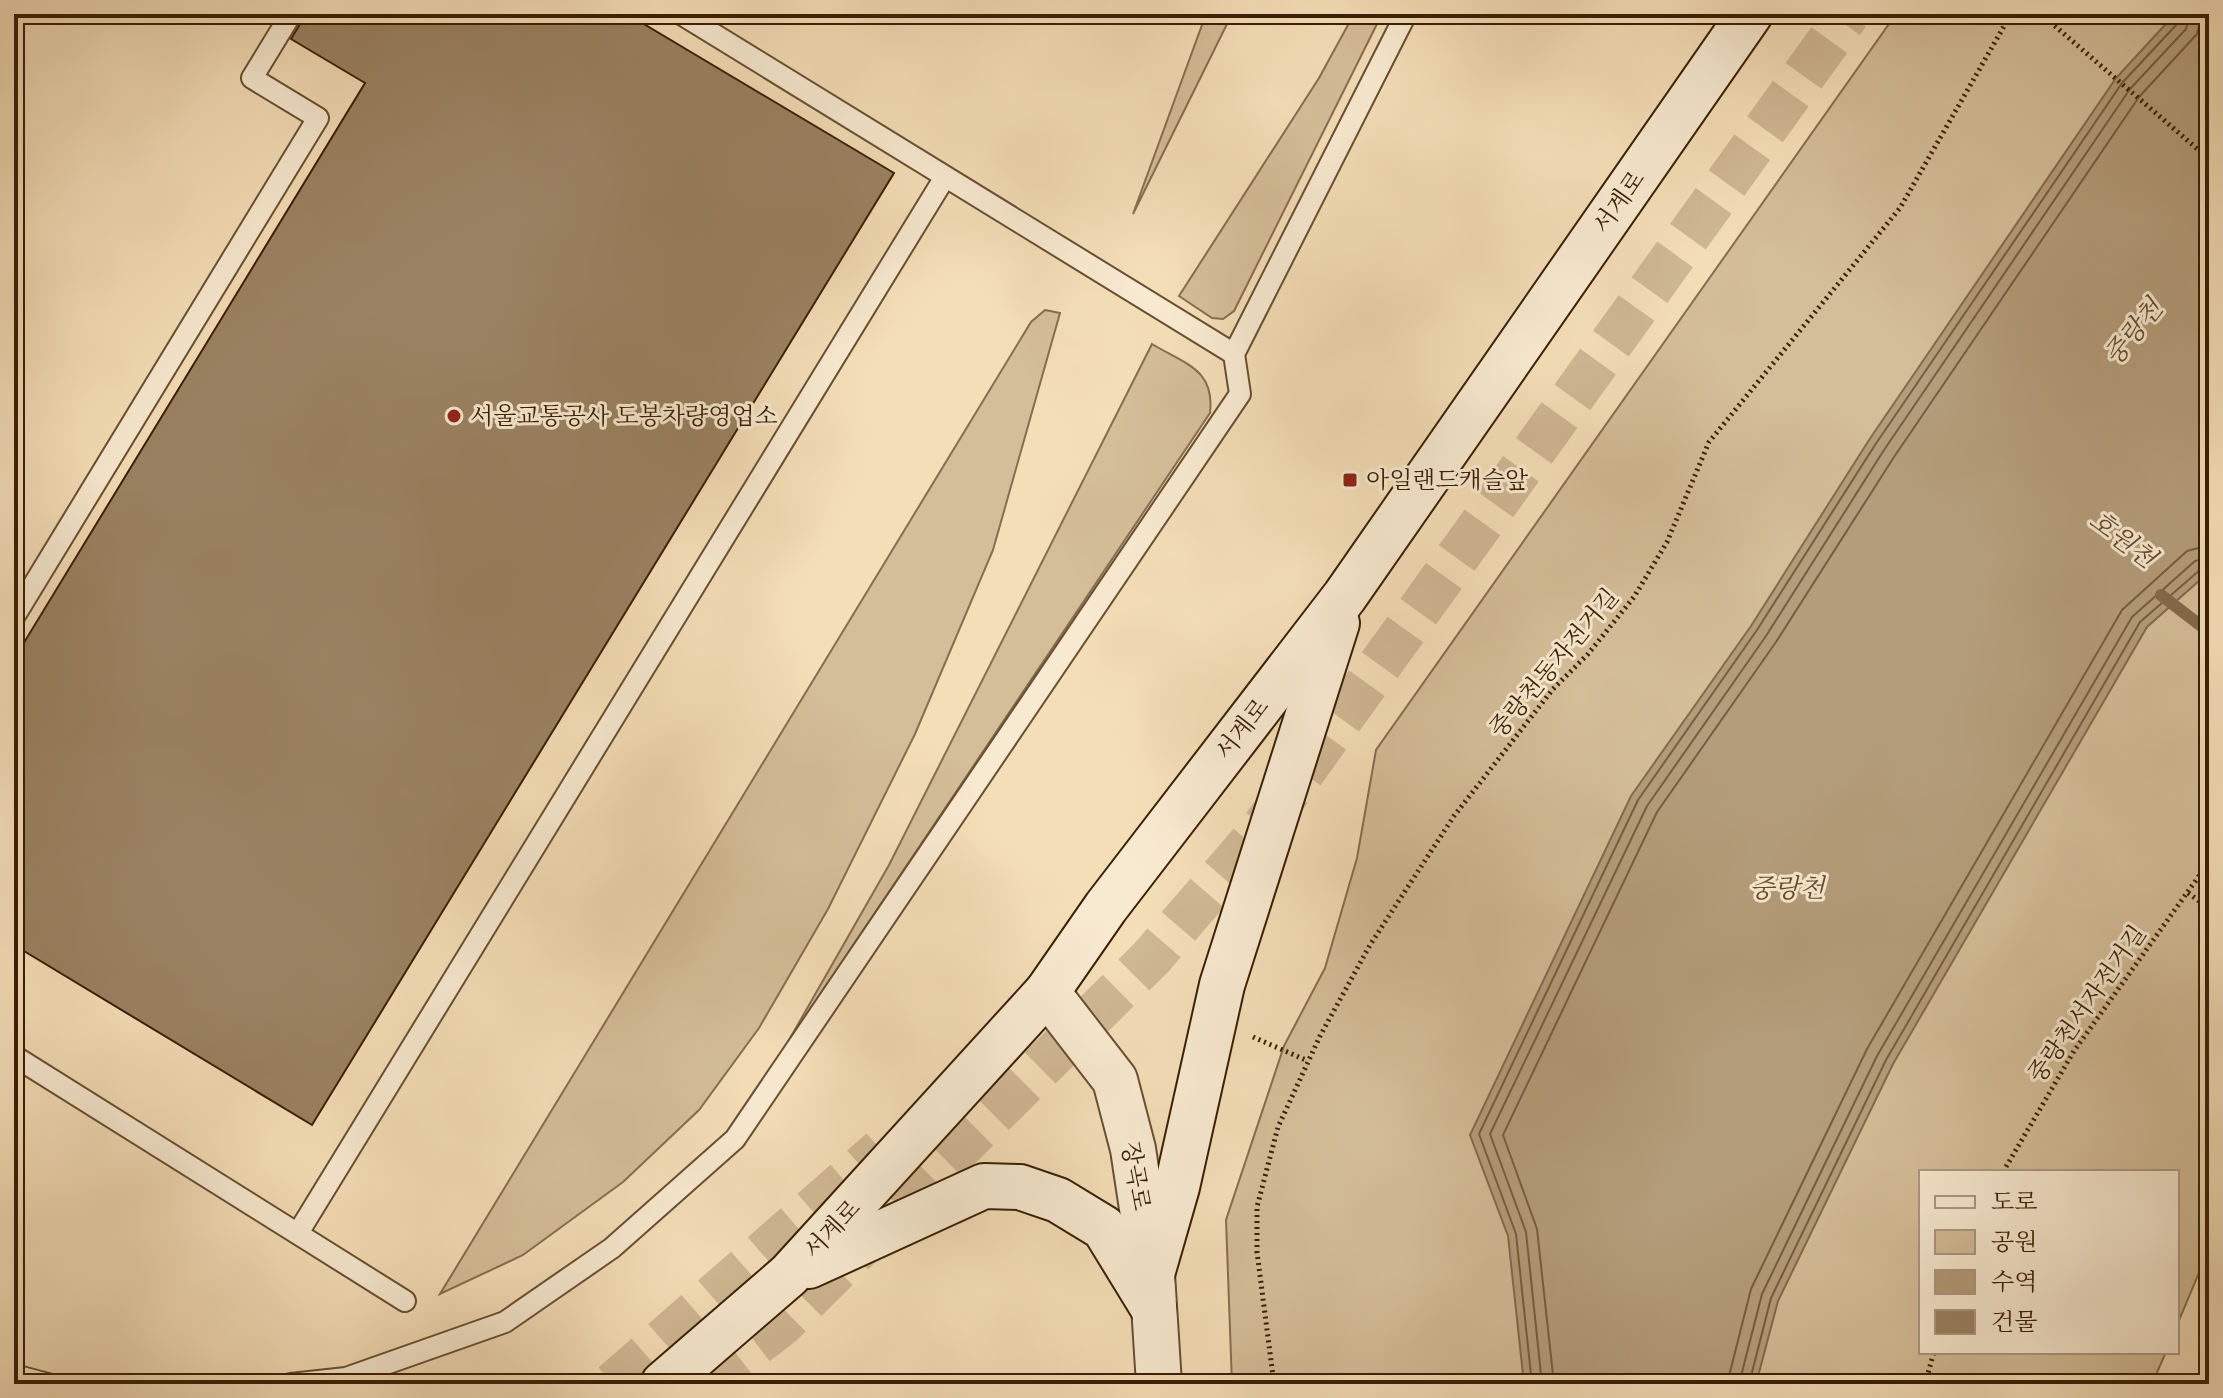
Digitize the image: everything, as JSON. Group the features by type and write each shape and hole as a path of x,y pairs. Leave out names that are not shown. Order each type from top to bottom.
{"main road":[{"name":"서계로","path":"663,1384 789,1275 1047,992 1106,907 1345,596 1750,14"},
{"path":"1152,1291 1222,985 1345,596"},
{"name":"장곡로","path":"1047,992 1115,1080 1133,1149 1152,1291 1159,1384"},
{"path":"789,1275 984,1186 1020,1187 1058,1200 1104,1228 1152,1291"}],"lane":[{"path":"14,617 318,118 252,78 291,14"},
{"path":"681,14 1234,354"},
{"path":"291,1384 346,1378 505,1322 612,1248 735,1139 1240,394 1234,354 1406,14"},
{"path":"298,1233 945,177"},
{"path":"14,1056 405,1301"},
{"path":"14,1375 48,1384"}],"path":[{"name":"중랑천동자전거길","path":"1274,1384 1257,1252 1257,1207 1278,1127 1308,1061 1370,945 1416,871 1502,753 1634,597 1667,542 1709,442 1900,208 2011,14"},
{"path":"2041,14 2209,159"},
{"name":"중랑천서자전거길","path":"2004,1170 2074,1051 2209,862"},
{"path":"2188,893 2209,908"},
{"path":"1252,1036 1308,1061"},
{"path":"1925,1384 1933,1354"}],"green space":[{"path":"1206,14 1232,14 1133,214"},
{"path":"1354,14 1382,14 1234,311 1223,319 1212,318 1179,296 1319,78"},
{"path":"1896,14 2209,14 2209,1249 2179,1320 2179,1170 1919,1170 1919,1354 2165,1354 2152,1384 1232,1384 1226,1220 1284,1046 1325,968 1357,858 1376,750"},
{"path":"1045,310 1060,313 993,550 915,734 828,909 759,1028 699,1110 623,1182 523,1255 440,1294 1031,322"},
{"path":"1152,344 1186,363 1203,377 1208,386 1210,413 785,1047 889,865"}],"water":[{"name":"중랑천","path":"2175,14 2209,14 2209,572 2147,627 1893,1064 1778,1301 1756,1384 1524,1384 1508,1236 1470,1135 1631,796 1751,626 1869,440 2116,78"}],"building":[{"name":"서울교통공사 도봉차량영업소","path":"306,14 627,14 894,173 312,1125 14,945 14,659 365,83 291,39"}],"waterway":[{"name":"호원천","path":"2161,595 2209,632"}],"tunnel":[{"path":"704,1384 782,1324 1151,958 1259,833 1848,14"},
{"path":"613,1384 881,1150"}],"place":[{"name":"서울교통공사 도봉차량영업소","path":"454,416"},
{"name":"아일랜드캐슬앞","path":"1350,480"}]}
